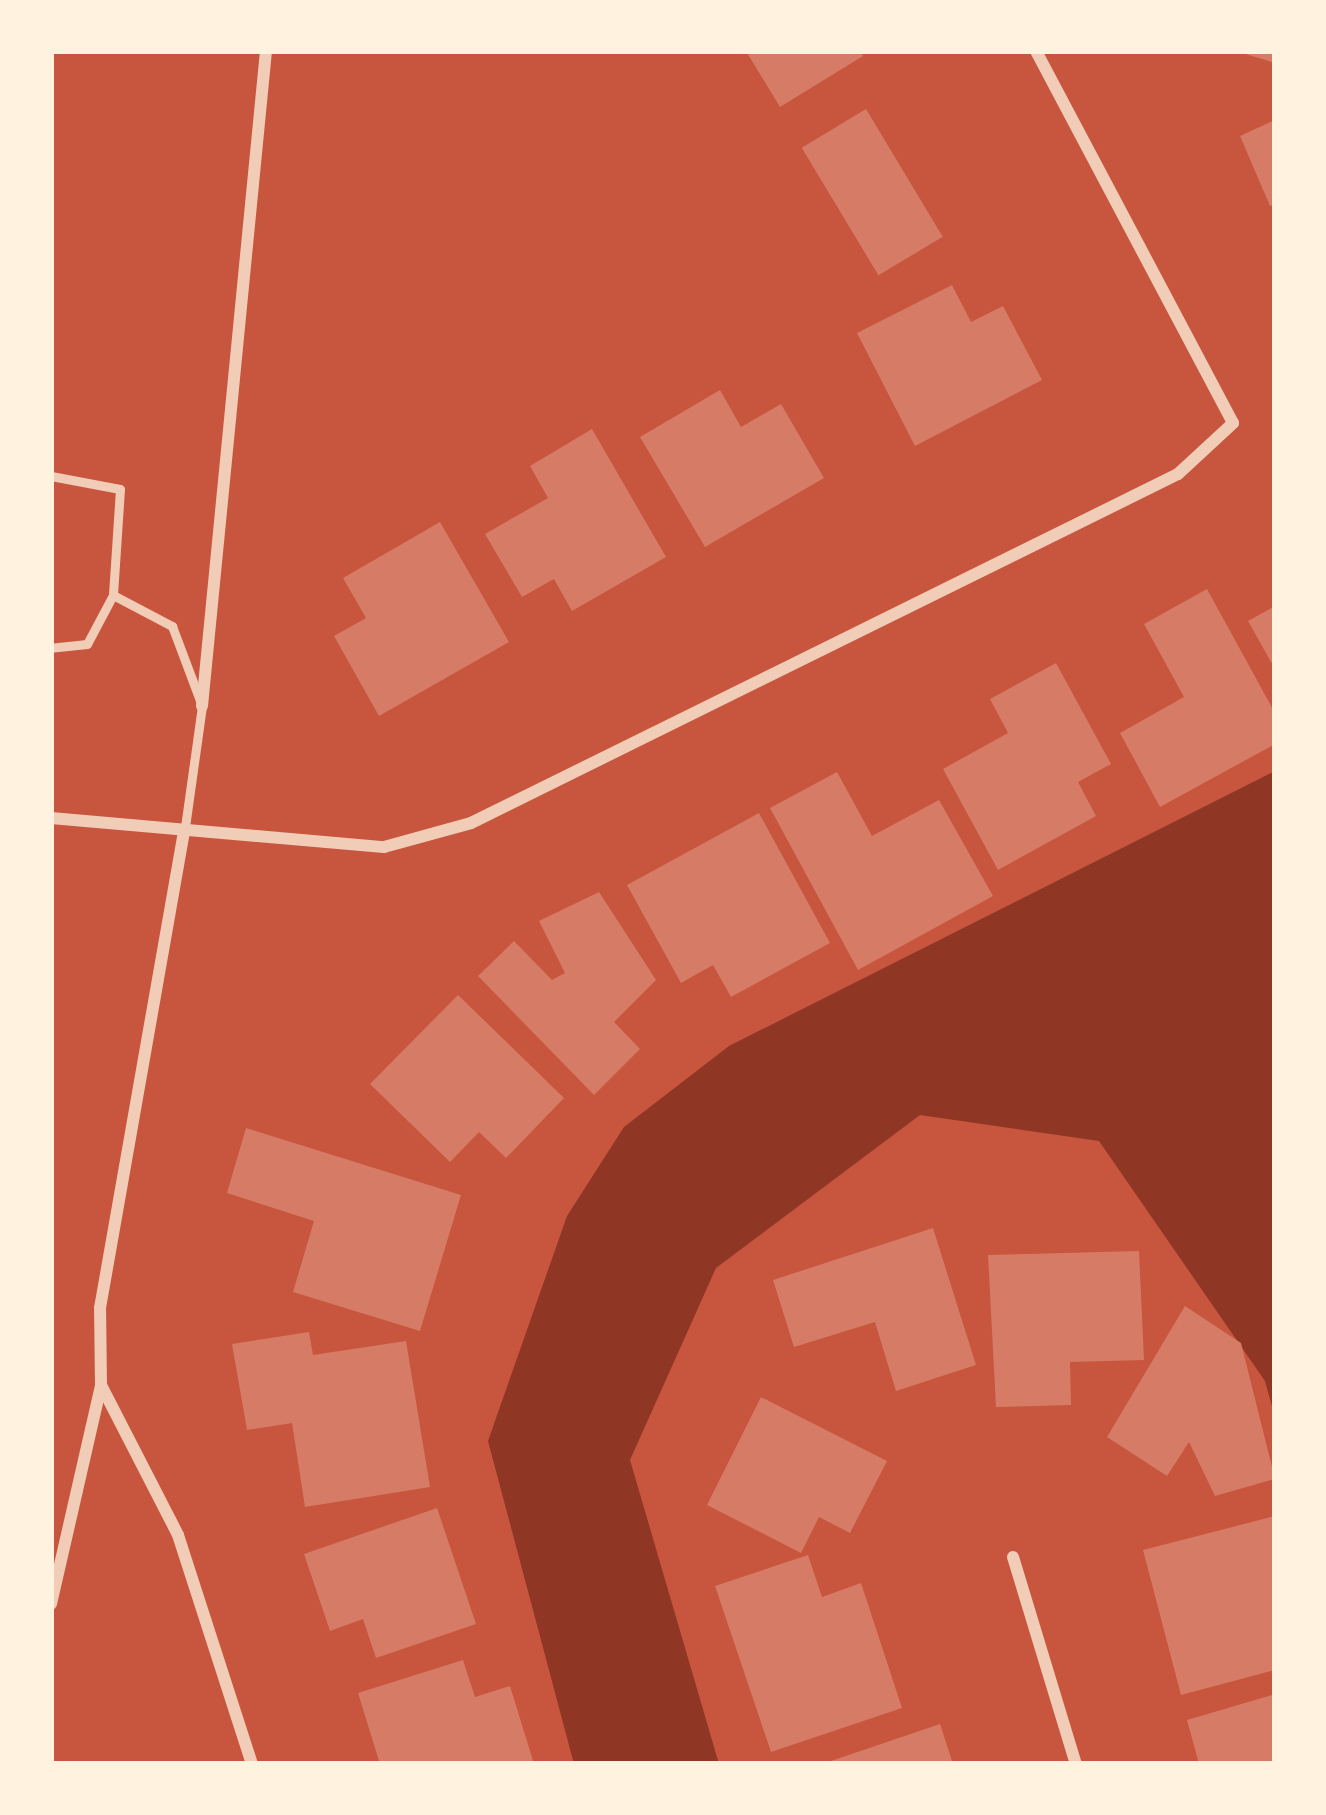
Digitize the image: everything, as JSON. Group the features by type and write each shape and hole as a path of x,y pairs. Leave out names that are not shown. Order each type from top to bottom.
{"street":[{"path":"202,706 266,51"},
{"path":"51,818 184,834 385,847 471,823 1178,474 1232,423 1036,51"},
{"path":"51,1604 101,1386 100,1308 184,834"},
{"path":"101,1386 178,1535 252,1764"},
{"path":"1013,1558 1076,1764"}],"lane":[{"path":"51,476 120,489 113,595 88,644 51,649"},
{"path":"113,595 172,626 202,706 184,834"}],"shaded area":[{"path":"1275,771 1275,1417 1265,1381 1099,1141 920,1115 716,1268 630,1460 719,1764 574,1764 488,1441 567,1216 624,1127 729,1046"}],"building":[{"path":"746,51 860,51 863,56 780,107"},
{"path":"1239,51 1275,51 1275,63 1239,52"},
{"path":"866,109 943,237 878,275 802,148"},
{"path":"1275,120 1275,204 1270,206 1240,136"},
{"path":"952,285 971,322 1003,306 1042,380 915,446 857,333"},
{"path":"720,390 741,427 781,404 824,478 705,547 640,437"},
{"path":"592,429 666,557 572,611 554,579 522,597 485,534 548,498 530,466"},
{"path":"440,522 509,642 379,716 334,636 366,618 343,578"},
{"path":"1207,589 1275,713 1275,744 1160,807 1120,733 1184,697 1144,624"},
{"path":"1275,606 1275,669 1248,621"},
{"path":"1056,663 1111,764 1078,782 1096,816 998,870 943,769 1008,733 990,699"},
{"path":"837,772 872,836 939,800 993,896 858,970 770,808"},
{"path":"759,813 830,943 731,997 713,965 681,983 627,885"},
{"path":"599,892 656,980 614,1022 640,1049 594,1095 478,976 514,941 552,980 565,973 539,921"},
{"path":"458,995 564,1098 506,1158 479,1132 450,1162 370,1084"},
{"path":"246,1128 461,1195 420,1331 293,1292 314,1221 227,1193"},
{"path":"933,1228 976,1365 896,1391 875,1322 794,1347 773,1280"},
{"path":"1139,1251 1144,1360 1070,1362 1071,1405 996,1407 988,1255"},
{"path":"1185,1306 1241,1343 1275,1479 1215,1496 1189,1442 1167,1476 1107,1437"},
{"path":"309,1332 313,1355 406,1341 430,1487 305,1507 292,1423 247,1430 232,1344"},
{"path":"761,1397 887,1461 850,1533 819,1517 801,1553 707,1505"},
{"path":"437,1508 476,1624 376,1658 363,1619 330,1631 304,1554"},
{"path":"1275,1516 1275,1670 1181,1695 1143,1550"},
{"path":"808,1555 822,1597 861,1583 902,1708 771,1752 715,1586"},
{"path":"463,1660 475,1697 510,1686 534,1764 380,1764 358,1693"},
{"path":"1275,1694 1275,1764 1199,1764 1187,1720"},
{"path":"940,1724 953,1764 825,1764 825,1763"}]}
